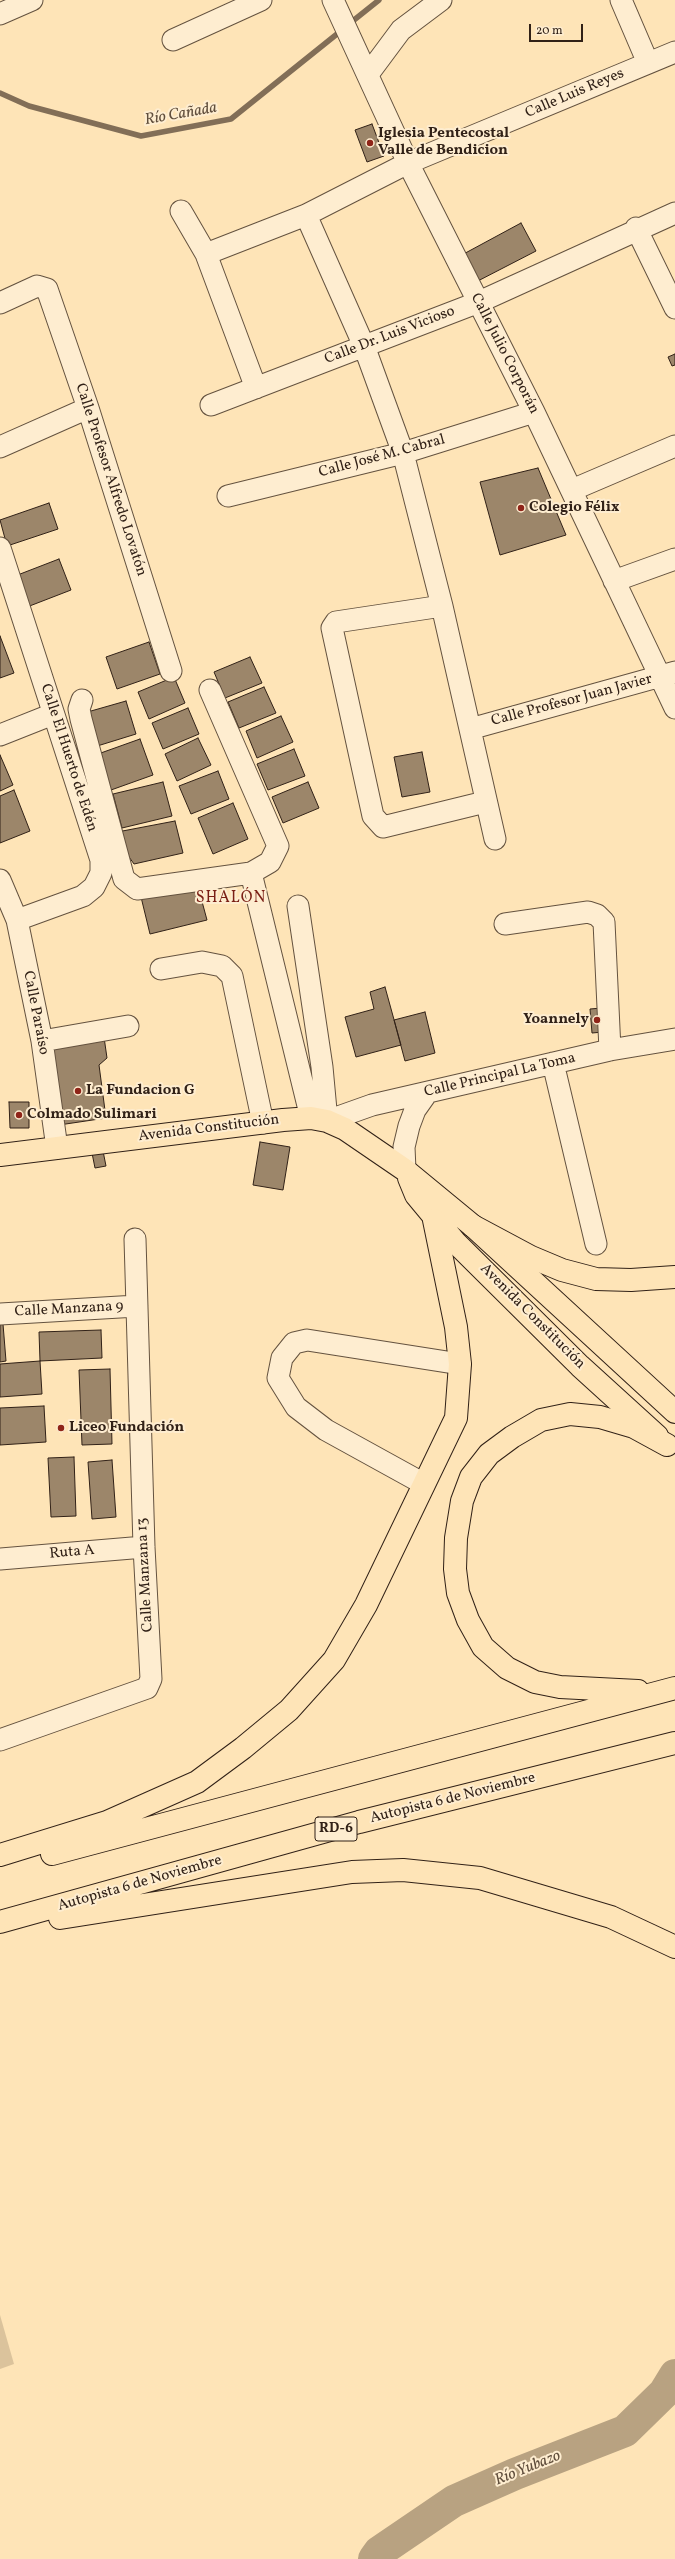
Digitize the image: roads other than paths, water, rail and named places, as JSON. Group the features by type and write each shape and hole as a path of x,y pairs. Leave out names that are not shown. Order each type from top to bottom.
{"main road":[{"name":"Avenida Constitución","path":"0,1155 263,1122 319,1120 345,1129 405,1170 473,1226 675,1412"},
{"name":"Avenida Constitución","path":"405,1170 416,1195 434,1220 580,1366 671,1448"},
{"path":"0,1855 107,1822 197,1782 243,1748 289,1710 334,1660 366,1605 456,1418 460,1364 456,1327 434,1220"},
{"path":"473,1226 531,1257 569,1272 596,1279 631,1280 675,1277"},
{"path":"670,1690 589,1690 560,1687 535,1682 507,1668 484,1647 468,1620 458,1593 455,1569 456,1538 462,1500 472,1477 489,1454 512,1437 541,1420 570,1414 600,1417 634,1427 671,1448"},
{"path":"0,1868 670,1690"},
{"name":"Autopista 6 de Noviembre","path":"0,1922 359,1822 675,1743"},
{"path":"0,1927 329,1876 404,1870 480,1878 611,1916 675,1947"}],"street":[{"path":"0,14 32,0"},
{"path":"173,40 261,0"},
{"path":"369,73 402,30 441,0"},
{"path":"621,0 648,63"},
{"name":"Calle Julio Corporán","path":"336,5 369,73 408,163 534,412 614,581 668,674 675,708"},
{"name":"Calle Luis Reyes","path":"206,254 306,215 408,163 675,52"},
{"path":"181,211 206,254 256,388"},
{"name":"Calle Dr. Luis Vicioso","path":"211,405 478,302 636,228 675,212"},
{"path":"306,215 364,346 403,453 442,606 485,802 495,839"},
{"path":"636,228 675,308"},
{"name":"Calle Profesor Alfredo Lovatón","path":"0,303 37,286 47,289 88,408 172,671"},
{"path":"0,447 88,408"},
{"name":"Calle José M. Cabral","path":"228,496 403,453 534,412"},
{"path":"572,490 675,446"},
{"name":"Calle El Huerto de Edén","path":"0,548 101,860 101,873 94,888 83,896 17,920"},
{"path":"614,581 675,559"},
{"path":"442,606 336,622 332,628 372,816 383,827 485,802"},
{"name":"Calle Profesor Juan Javier","path":"470,729 668,674"},
{"path":"82,700 79,709 81,719 124,879 137,889 251,873 270,862 278,846 210,690"},
{"path":"0,735 53,714"},
{"path":"251,873 319,1120"},
{"name":"Calle Paraíso","path":"0,880 17,920 42,1041 57,1148"},
{"path":"298,906 322,1067 319,1120"},
{"path":"505,924 588,912 597,915 604,922 610,1050"},
{"path":"161,969 202,962 222,966 232,976 263,1122"},
{"path":"42,1041 128,1026"},
{"name":"Calle Principal La Toma","path":"319,1120 372,1105 552,1063 610,1050 675,1039"},
{"path":"552,1063 596,1244"},
{"path":"405,1170 404,1147 409,1126 415,1110 427,1093"},
{"name":"Calle Manzana 13","path":"0,1740 147,1688 151,1679 144,1547 135,1239"},
{"name":"Calle Manzana 9","path":"0,1314 137,1306"},
{"path":"424,1484 326,1430 296,1407 278,1378 282,1358 294,1343 307,1340 460,1364"},
{"name":"Ruta A","path":"0,1558 144,1547"}],"waterway":[{"name":"Río Cañada","path":"349,24 379,0"},
{"name":"Río Cañada","path":"0,93 29,106 141,136 231,119 342,30"},
{"name":"Río Yubazo","path":"374,2559 379,2552 454,2501 515,2474 625,2431 664,2393 675,2375"}],"place":[{"name":"Iglesia Pentecostal Valle de Bendicion","path":"370,143"},
{"name":"Colegio Félix","path":"521,508"},
{"name":"Yoannely","path":"597,1020"},
{"name":"La Fundacion G","path":"78,1091"},
{"name":"Colmado Sulimari","path":"19,1115"},
{"name":"Liceo Fundación","path":"61,1428"}],"district":[{"name":"SHALÓN","path":"231,899"}]}
